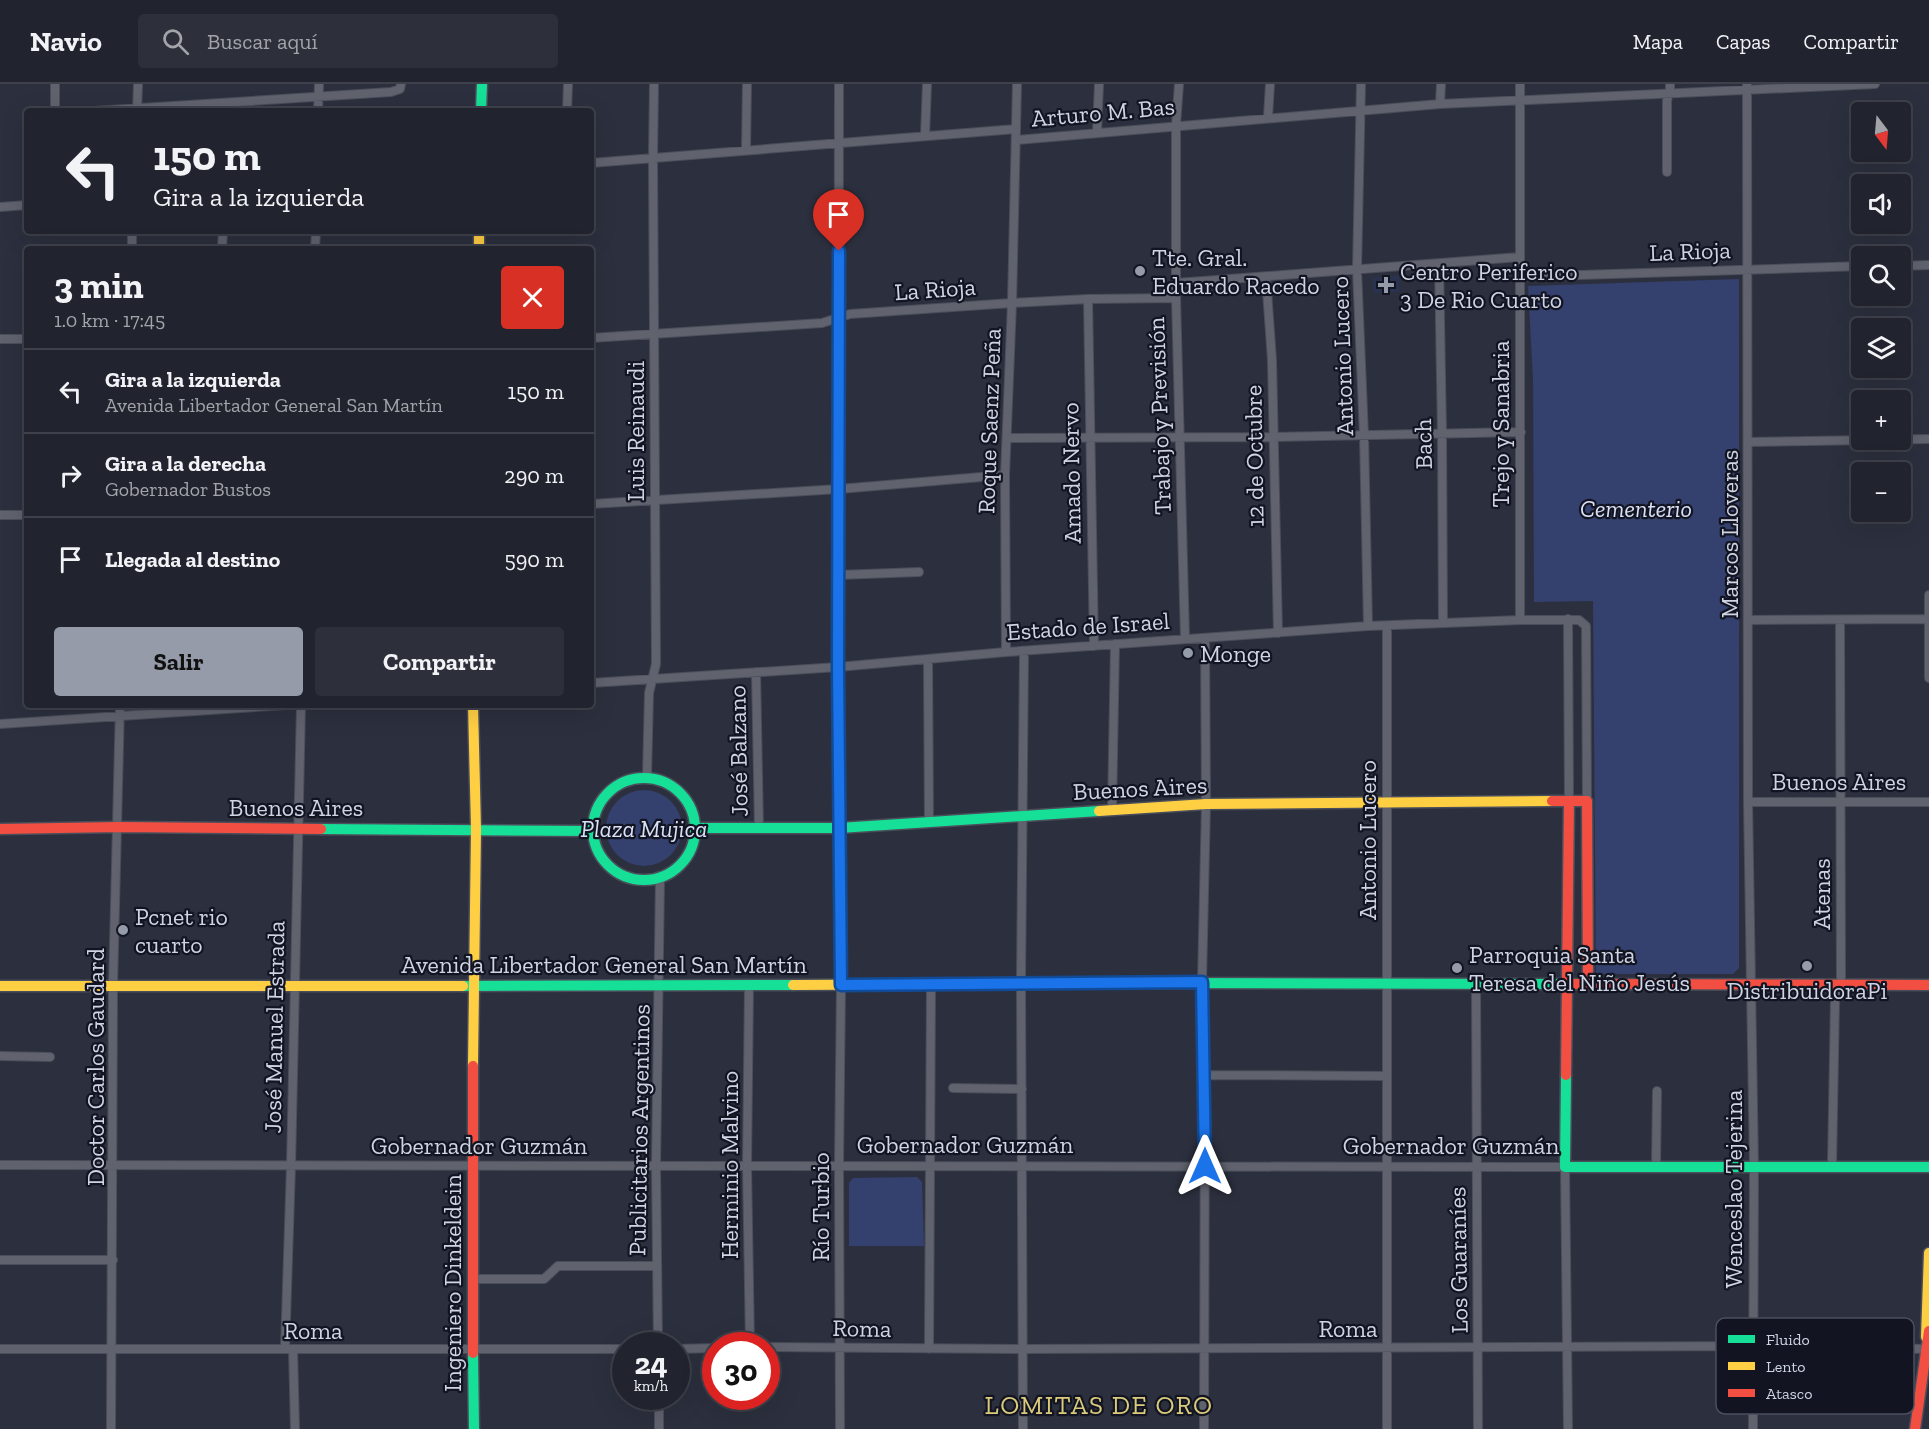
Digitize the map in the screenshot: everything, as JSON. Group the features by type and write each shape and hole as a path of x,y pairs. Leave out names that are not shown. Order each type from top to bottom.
{"main road":[{"path":"481,108 482,84"},
{"name":"Ingeniero Dinkeldein","path":"473,708 476,829 472,1166 474,1429"},
{"path":"647,777 663,780 687,799 694,813 696,828 694,844 687,859 675,871 647,881 620,875 609,867 600,857 592,831 595,814 603,799 615,786 630,779 647,777"},
{"path":"1566,1167 1569,801"},
{"path":"1587,801 1588,983"},
{"name":"Buenos Aires","path":"696,828 839,828 1206,804 1587,801"},
{"name":"Buenos Aires","path":"0,829 119,827 592,831"},
{"name":"Avenida Libertador General San Martín","path":"0,986 931,985 1202,982 1929,985"},
{"name":"Gobernador Guzmán","path":"1566,1167 1929,1167"},
{"path":"1928,1349 1929,1253"},
{"path":"1915,1429 1929,1331"}],"street":[{"path":"55,84 55,108"},
{"path":"137,108 138,84"},
{"path":"318,108 319,84"},
{"path":"567,108 568,84"},
{"name":"Luis Reinaudi","path":"647,777 649,693 656,664 654,84"},
{"path":"746,150 747,84"},
{"name":"Río Turbio","path":"838,84 840,1429"},
{"path":"925,136 927,84"},
{"name":"Roque Saenz Peña","path":"1006,651 1005,475 1008,438 1017,84"},
{"path":"1097,132 1099,84"},
{"name":"Trabajo y Previsión","path":"1179,84 1176,125 1176,298 1185,638"},
{"path":"1268,117 1270,84"},
{"name":"Antonio Lucero","path":"1361,84 1357,270 1364,435 1368,626"},
{"path":"1440,104 1441,84"},
{"name":"Trejo y Sanabria","path":"1520,84 1520,620"},
{"name":"Arturo M. Bas","path":"1017,140 1360,109 1670,88 1875,84"},
{"path":"151,108 391,92 400,86"},
{"name":"Marcos Lloveras","path":"1747,87 1750,985"},
{"path":"1667,172 1667,100 1670,88"},
{"name":"Arturo M. Bas","path":"594,163 1016,129"},
{"path":"0,207 24,205"},
{"path":"1177,283 1520,257"},
{"name":"Bach","path":"1439,264 1443,622"},
{"path":"1911,266 1929,265"},
{"name":"La Rioja","path":"1520,277 1851,266"},
{"name":"12 de Octubre","path":"1266,277 1272,360 1278,633"},
{"name":"La Rioja","path":"594,338 822,323 838,317 1012,303 1176,298"},
{"name":"Amado Nervo","path":"1088,299 1094,646"},
{"path":"0,339 24,339"},
{"path":"1008,438 1273,437 1521,432"},
{"path":"1749,442 1929,439"},
{"path":"594,504 838,489 1005,475"},
{"path":"0,515 24,515"},
{"path":"838,575 919,572"},
{"path":"1929,595 1929,678"},
{"path":"1568,619 1569,801"},
{"name":"Estado de Israel","path":"594,683 838,667 1006,651 1368,626 1443,622 1579,620 1586,626 1587,801"},
{"path":"1748,620 1929,620"},
{"name":"Atenas","path":"1832,1166 1835,1000 1841,985 1840,621"},
{"name":"Antonio Lucero","path":"1387,626 1387,1429"},
{"path":"1204,1429 1205,1075 1202,982 1206,804 1205,638"},
{"path":"1112,810 1115,644"},
{"path":"1023,1429 1021,983 1024,651"},
{"path":"928,660 929,823"},
{"name":"José Balzano","path":"756,672 759,829"},
{"name":"Doctor Carlos Gaudard","path":"111,1429 113,986 119,827 120,708"},
{"path":"0,724 240,708"},
{"name":"José Manuel Estrada","path":"295,1429 289,1349 301,708"},
{"name":"Buenos Aires","path":"1748,802 1929,802"},
{"name":"Publicitarios Argentinos","path":"658,1332 656,1167 660,878"},
{"name":"Los Guaraníes","path":"1476,982 1478,1429"},
{"name":"Herminio Malvino","path":"749,985 747,1166 750,1332"},
{"path":"929,1349 931,985"},
{"name":"Wenceslao Tejerina","path":"1750,985 1754,1167 1753,1318"},
{"path":"0,1056 50,1057"},
{"path":"1205,1075 1387,1076"},
{"path":"953,1088 1022,1089"},
{"path":"1656,1166 1657,1091"},
{"name":"Gobernador Guzmán","path":"0,1165 113,1167 839,1165 1566,1167"},
{"path":"1566,1167 1568,1429"},
{"path":"0,1260 113,1260"},
{"path":"473,1279 544,1279 558,1266 657,1266"},
{"name":"Roma","path":"780,1347 1023,1349 1716,1346"},
{"name":"Roma","path":"0,1349 612,1349"},
{"path":"658,1410 659,1429"},
{"name":"Wenceslao Tejerina","path":"1754,1414 1754,1429"}],"shaded area":[{"name":"Centro Periferico 3 De Rio Cuarto","path":"1399,275 1400,292 1374,293 1372,278"}],"green space":[{"name":"Cementerio","path":"1739,279 1739,968 1733,974 1596,974 1593,601 1534,602 1533,379 1528,286"},
{"name":"Plaza Mujica","path":"644,790 658,793 671,801 679,814 682,828 679,842 671,855 658,863 644,866 630,863 617,855 609,842 606,828 609,814 617,801 630,793"},
{"path":"917,1177 922,1182 924,1246 849,1246 849,1183 853,1178"}],"traffic: fast":[{"path":"481,108 482,84"},
{"path":"644,778 664,781 673,786 687,800 692,809 695,829 692,849 687,858 673,872 664,877 644,880 624,877 615,872 601,858 596,849 593,829 596,809 601,800 615,786 624,781 644,778"},
{"path":"696,828 839,828 1099,811"},
{"path":"321,829 592,831"},
{"path":"1157,983 1573,984"},
{"path":"463,986 793,985"},
{"path":"1566,1075 1565,1167 1929,1167"},
{"path":"473,1353 474,1429"}],"traffic: slow":[{"path":"479,234 479,246"},
{"path":"473,708 476,829 473,1066"},
{"path":"1099,811 1206,804 1552,801"},
{"path":"793,985 1157,983"},
{"path":"0,986 463,986"},
{"path":"1926,1337 1929,1253"}],"traffic: jam":[{"path":"1552,801 1587,801 1588,983"},
{"path":"1566,1075 1569,801"},
{"path":"0,829 119,827 321,829"},
{"path":"1573,984 1929,985"},
{"path":"473,1066 473,1353"},
{"path":"1915,1429 1929,1331"}],"place":[{"name":"Tte. Gral. Eduardo Racedo","path":"1140,271"},
{"name":"Centro Periferico 3 De Rio Cuarto","path":"1386,285"},
{"name":"Monge","path":"1188,653"},
{"name":"Pcnet rio cuarto","path":"123,930"},
{"name":"DistribuidoraPi","path":"1807,966"},
{"name":"Parroquia Santa Teresa del Niño Jesús","path":"1457,968"}],"district":[{"name":"LOMITAS DE ORO","path":"1099,1405"}],"route":[{"path":"839,251 838,667 841,985 1202,982 1205,1166"}]}
